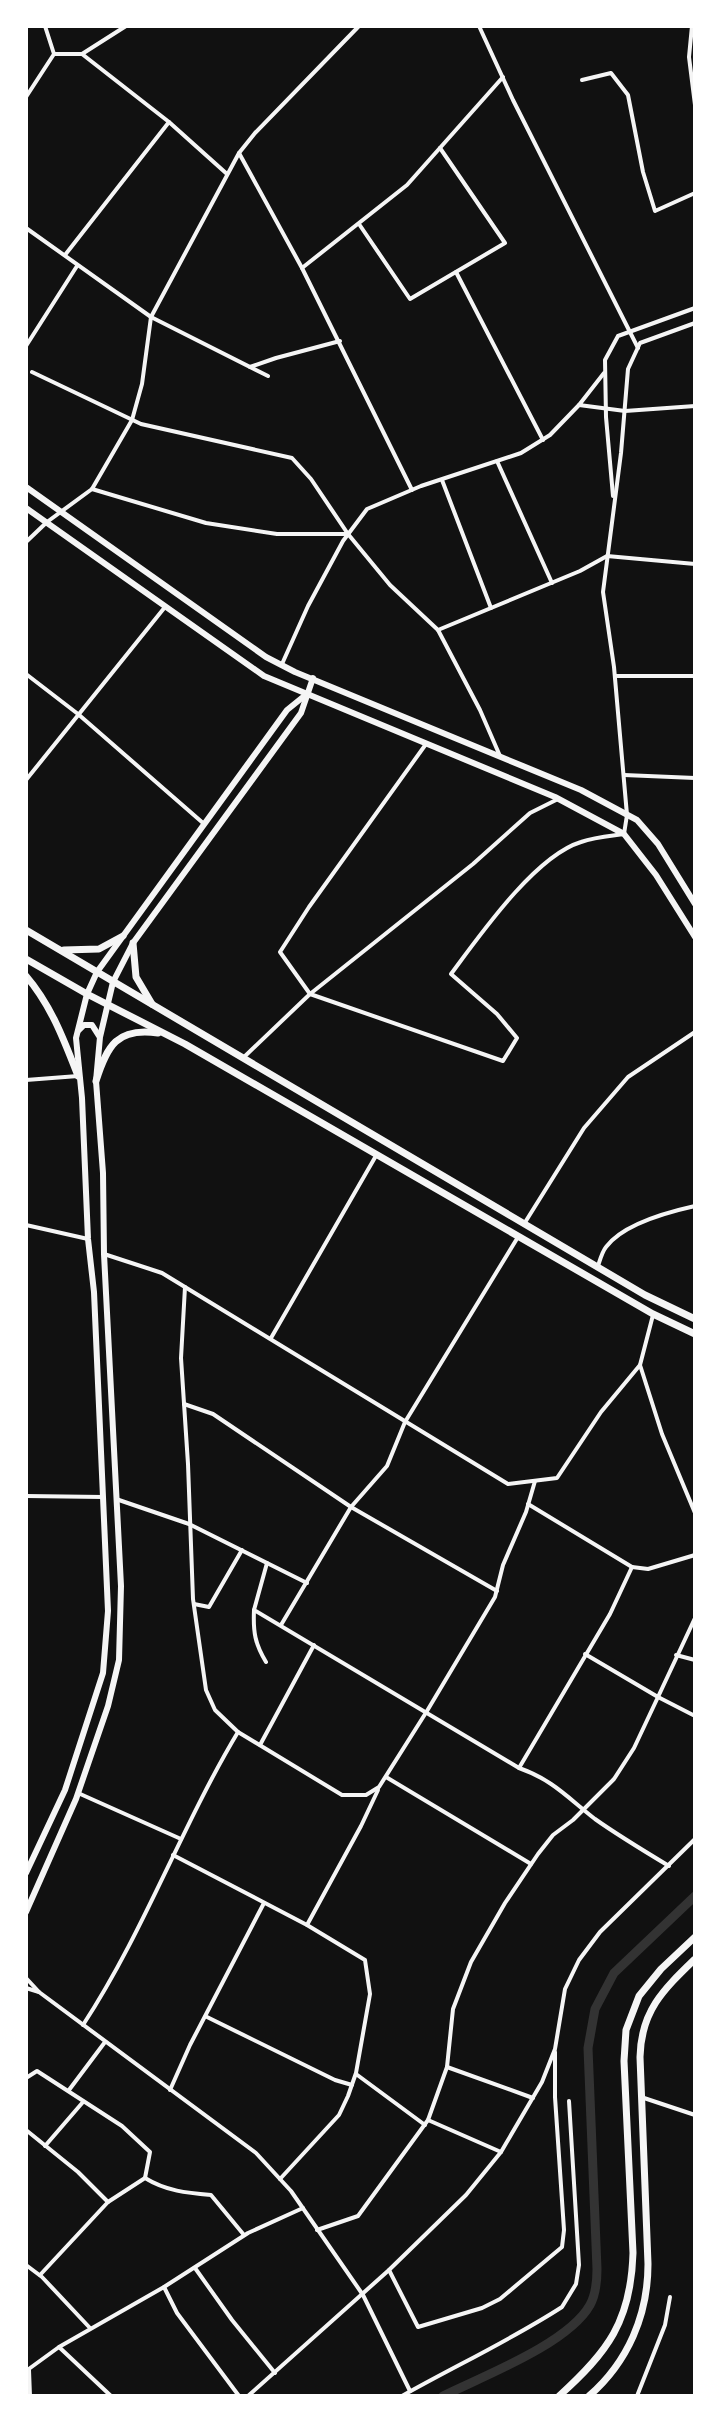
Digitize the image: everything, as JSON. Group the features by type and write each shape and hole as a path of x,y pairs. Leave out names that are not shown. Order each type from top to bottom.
{"main road":[{"path":"26,930 645,1295 695,1319"},
{"path":"60,950 99,949 123,936"},
{"path":"133,943 136,977 154,1006"},
{"path":"26,959 377,1154 653,1314 695,1334"},
{"path":"26,976 41,993 58,1025 78,1076"},
{"path":"96,1081 110,1048 124,1036 137,1030 165,1034"},
{"path":"559,2396 585,2373 607,2347 623,2318 631,2286 633,2253 624,2045 629,2020 639,1996 649,1983 695,1937"},
{"path":"589,2396 614,2369 630,2345 647,2290 640,2043 646,2017 667,1987 695,1959"}],"street":[{"path":"45,26 54,54"},
{"path":"54,54 82,54 126,26"},
{"path":"26,542 47,522 92,489 132,420 142,384 151,317 239,153 359,26"},
{"path":"479,26 638,348"},
{"path":"692,26 689,57 695,105"},
{"path":"26,97 54,54"},
{"path":"82,54 169,122 227,174"},
{"path":"582,80 611,73 628,95 643,172 655,211 695,193"},
{"path":"302,268 407,185 503,77"},
{"path":"65,255 169,122"},
{"path":"359,224 410,299 505,243 440,148"},
{"path":"239,153 340,341 412,490"},
{"path":"26,228 151,317 268,376"},
{"path":"26,346 77,266"},
{"path":"456,272 543,440"},
{"path":"614,503 605,360 618,336 695,308"},
{"path":"624,834 627,815 624,775 603,592 628,369 640,343 695,323"},
{"path":"250,367 340,341"},
{"path":"282,665 308,606 348,534 367,509 442,479 521,453 543,440 579,405 605,370"},
{"path":"32,372 132,420 292,458 390,585 438,630 500,756"},
{"path":"579,405 625,411 695,406"},
{"path":"497,461 552,583"},
{"path":"442,479 491,608"},
{"path":"26,487 266,657 581,790 637,820 658,844 695,904"},
{"path":"92,489 206,523 277,534 348,534"},
{"path":"26,508 264,676 558,799 624,834 656,875 695,937"},
{"path":"438,630 552,583 607,556 695,564"},
{"path":"26,780 165,606"},
{"path":"26,674 78,714 203,823"},
{"path":"615,676 695,676"},
{"path":"26,1912 78,1793 108,1706 119,1660 121,1586 104,1254 103,1173 96,1081 107,1004 113,982 133,943 301,713 313,678"},
{"path":"26,1873 65,1790 103,1673 108,1611 94,1292 88,1239 77,1033 87,994 97,972 287,710 308,693"},
{"path":"426,744 280,952 310,994 503,1061 517,1038 497,1014 451,974 491,921 545,863 579,842 624,834"},
{"path":"624,775 695,778"},
{"path":"243,1058 310,994 473,864 530,813 558,799"},
{"path":"77,1033 84,1025 92,1025 100,1039"},
{"path":"524,1224 584,1128 628,1077 695,1032"},
{"path":"26,1080 78,1076"},
{"path":"271,1338 377,1154"},
{"path":"598,1266 606,1247 627,1231 664,1213 695,1206"},
{"path":"26,1225 88,1239"},
{"path":"281,1626 351,1507 387,1466 405,1422 519,1235"},
{"path":"104,1254 162,1273 508,1484 557,1478 601,1412 640,1365 653,1314"},
{"path":"185,1287 181,1358 189,1524 194,1604 206,1690 215,1710 238,1732 342,1795 366,1795 379,1787"},
{"path":"640,1365 662,1434 695,1513"},
{"path":"184,1404 213,1414 351,1507 497,1591"},
{"path":"307,1925 379,1787 497,1591 503,1565 535,1481"},
{"path":"26,1496 103,1497"},
{"path":"116,1499 189,1524 307,1583"},
{"path":"528,1504 632,1567 648,1569 695,1555"},
{"path":"194,1604 209,1607 242,1550"},
{"path":"266,1662 256,1646 253,1632 254,1610 267,1563"},
{"path":"519,1768 610,1614 632,1567"},
{"path":"254,1610 519,1768 534,1773 565,1792 594,1818 669,1866"},
{"path":"317,2230 358,2216 426,2123 447,2067 453,2009 471,1962 531,1864 553,1835 573,1820 614,1779 634,1748 695,1618"},
{"path":"260,1746 314,1645"},
{"path":"585,1654 695,1716"},
{"path":"676,1655 695,1660"},
{"path":"83,2025 108,1987 213,1773 238,1732"},
{"path":"386,1777 531,1864"},
{"path":"78,1793 181,1839"},
{"path":"389,2270 418,2327 482,2308 500,2299 562,2247 564,2230 555,2049 565,1989 579,1960 600,1932 695,1839"},
{"path":"173,1855 307,1925 365,1960 370,1994 352,2085 339,2115 280,2179"},
{"path":"170,2090 264,1903"},
{"path":"26,1978 39,1992 256,2153 303,2208 363,2295 410,2391"},
{"path":"26,1988 39,1992"},
{"path":"207,2017 335,2080 352,2085"},
{"path":"69,2090 105,2042"},
{"path":"248,2396 363,2295 466,2195 501,2152 542,2082 555,2049"},
{"path":"447,2067 533,2098"},
{"path":"26,2078 37,2071 69,2090 122,2126 150,2152 145,2178 108,2202 40,2275"},
{"path":"356,2073 426,2123 501,2152"},
{"path":"641,2097 695,2115"},
{"path":"45,2146 84,2101"},
{"path":"402,2396 494,2348 562,2307 570,2298 579,2265 569,2101"},
{"path":"26,2130 78,2172 108,2202"},
{"path":"145,2178 159,2186 211,2195 244,2235"},
{"path":"30,2396 28,2371 59,2347 164,2287 244,2235 303,2208"},
{"path":"26,2265 40,2275 90,2328"},
{"path":"195,2268 275,2373"},
{"path":"164,2287 177,2313 239,2396"},
{"path":"637,2396 665,2325 670,2297"},
{"path":"59,2347 111,2396"}],"waterway":[{"path":"443,2396 544,2346 579,2319 590,2305 597,2274 588,2048 595,2009 614,1973 695,1896"}]}
